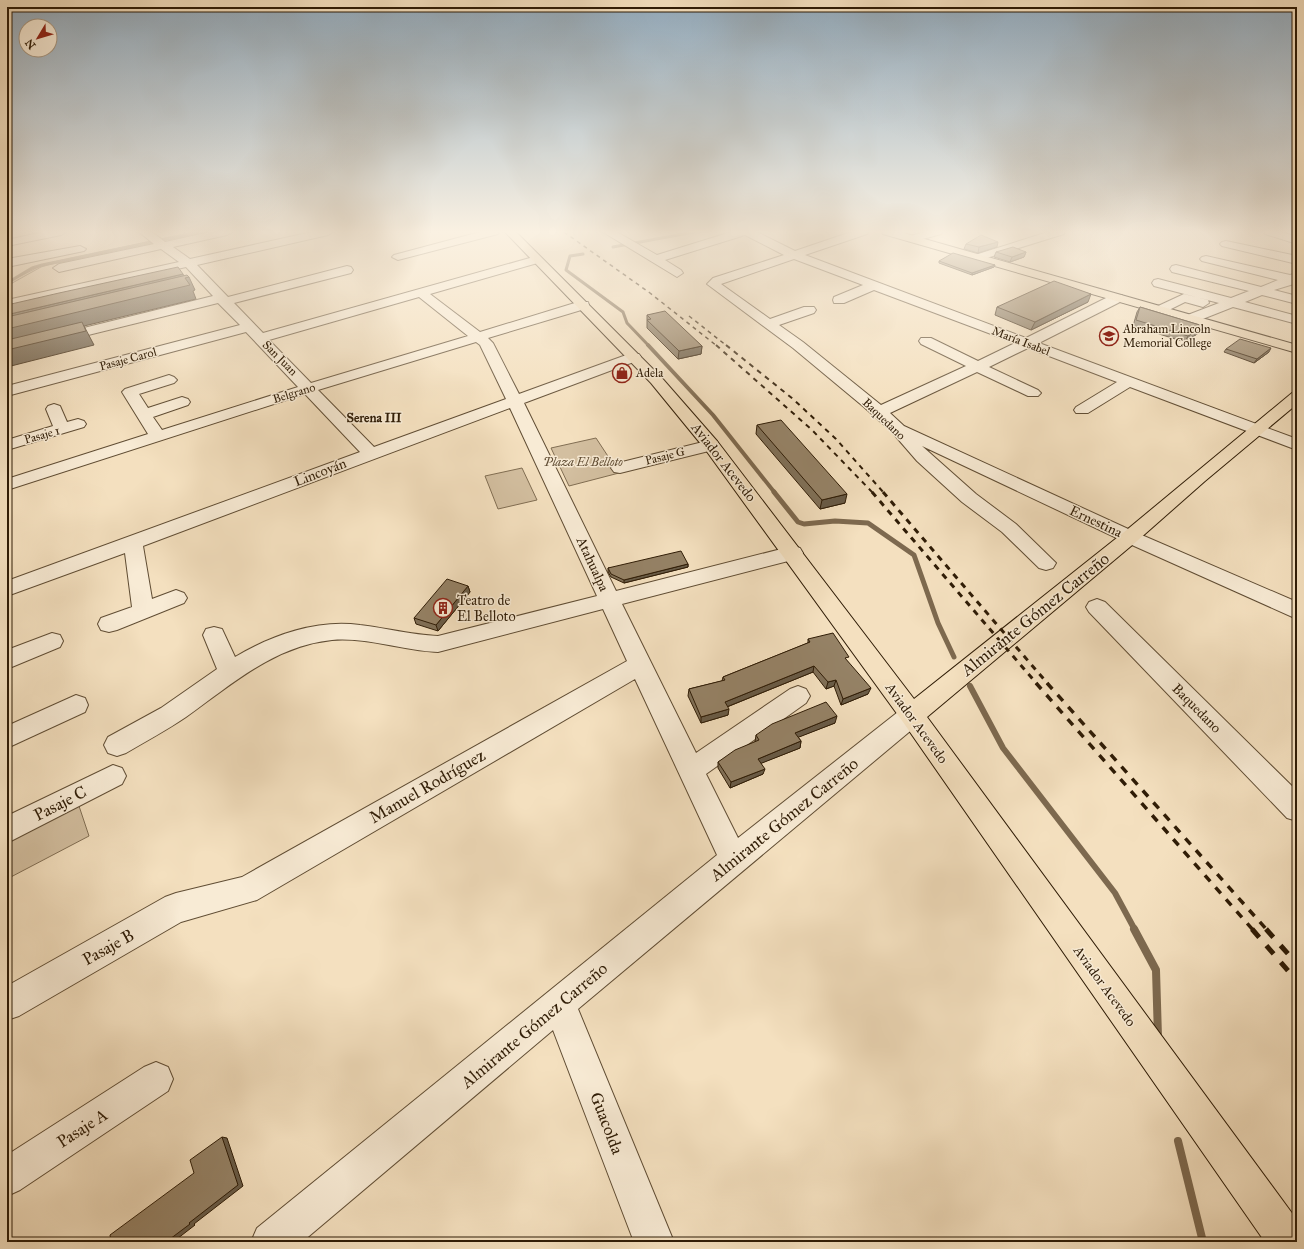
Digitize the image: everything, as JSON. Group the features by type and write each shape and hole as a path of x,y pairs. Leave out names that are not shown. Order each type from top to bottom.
{"main road":[{"name":"Aviador Acevedo","path":"568,290 634,357 688,416 711,444 912,715 1289,1242"},
{"path":"1090,290 1297,349"},
{"name":"Almirante Gómez Carreño","path":"912,715 1130,537 1199,477 1297,396"}],"street":[{"path":"7,304 68,290"},
{"name":"San Juan","path":"210,290 223,300 370,453"},
{"path":"7,351 263,290"},
{"path":"260,338 430,290"},
{"name":"Baquedano","path":"722,290 798,345 880,412 934,467 969,498 1009,528 1046,563"},
{"path":"839,300 862,290"},
{"name":"María Isabel","path":"888,290 1297,444"},
{"path":"1186,290 1297,320"},
{"path":"1190,319 1230,302 1262,291 1297,300"},
{"name":"Atahualpa","path":"420,293 486,344 734,859"},
{"path":"880,412 1028,343 1117,298"},
{"path":"1161,310 1184,298 1218,307"},
{"name":"Belgrano","path":"7,485 309,388 479,338 583,305"},
{"path":"768,324 808,310"},
{"path":"1088,314 1103,318"},
{"name":"Pasaje Carol","path":"7,391 249,327"},
{"path":"926,341 1033,393"},
{"name":"Lincoyán","path":"7,589 370,453 514,402 634,357"},
{"path":"158,436 130,392 169,380"},
{"path":"1082,410 1129,381"},
{"path":"145,414 182,402"},
{"name":"Pasaje 1","path":"7,445 70,426 54,409"},
{"name":"Ernestina","path":"897,428 1130,537 1297,611"},
{"name":"Pasaje G","path":"620,468 711,444"},
{"path":"134,542 143,611"},
{"path":"117,745 176,711 241,663 274,647 307,635 333,632 352,632 417,643 438,644 793,553"},
{"path":"109,624 176,598"},
{"name":"Baquedano","path":"1097,607 1297,809"},
{"path":"214,635 230,671"},
{"path":"7,660 52,641"},
{"name":"Manuel Rodríguez","path":"212,900 247,890 640,665"},
{"path":"691,770 798,696"},
{"path":"7,737 76,705"},
{"name":"Almirante Gómez Carreño","path":"271,1242 734,859 912,715"},
{"name":"Pasaje C","path":"7,830 113,776"},
{"name":"Pasaje B","path":"7,1004 176,908 212,900"},
{"name":"Guacolda","path":"560,1004 654,1242"},
{"name":"Pasaje A","path":"7,1177 156,1079"}],"green space":[{"name":"Plaza El Belloto","path":"596,438 619,473 569,486 551,448"},
{"path":"522,468 537,500 498,509 485,476"},
{"path":"77,800 89,836 7,879 7,837"}],"building":[{"path":"71,290 113,290 10,314 7,305"},
{"path":"121,290 168,290 7,329 7,317"},
{"path":"1034,290 1080,290 1091,294 1035,322 997,307"},
{"path":"1140,307 1203,326 1188,336 1136,320"},
{"path":"665,311 702,346 679,351 647,320 651,319 647,315"},
{"path":"82,322 86,331 7,350 7,340"},
{"path":"1240,339 1271,348 1257,359 1226,349"},
{"path":"781,420 847,494 822,500 757,425"},
{"path":"681,551 688,564 624,580 611,574 608,568"},
{"name":"Teatro de El Belloto","path":"447,579 468,586 436,625 414,618"},
{"path":"833,633 849,657 845,658 871,688 843,699 836,680 828,682 814,666 725,702 729,709 701,717 689,689 725,680 723,677 810,642 808,639"},
{"path":"826,702 837,716 795,733 801,741 758,759 765,769 731,782 718,762 735,750 759,740 756,735 772,724"},
{"path":"222,1137 238,1185 166,1242 111,1242 110,1235 194,1173 190,1160"}],"waterway":[{"path":"594,290 623,312 627,323 649,346"},
{"path":"648,345 713,415 775,493"},
{"path":"774,492 798,522 804,524 835,521 868,523 914,555 938,623 954,657"},
{"path":"970,686 1003,748 1115,893 1135,930"},
{"path":"1134,929 1156,970 1158,1037"},
{"path":"1178,1141 1203,1242"}],"railway":[{"path":"646,290 717,346"},
{"path":"689,316 727,346"},
{"path":"716,345 812,430 873,493"},
{"path":"726,345 793,399 836,439 884,493"},
{"path":"872,492 1037,684"},
{"path":"883,492 1048,684"},
{"path":"1036,683 1253,930"},
{"path":"1047,683 1267,930"},
{"path":"1252,929 1297,981"},
{"path":"1266,929 1297,964"}],"place":[{"name":"Abraham Lincoln Memorial College","path":"1109,336"},
{"name":"Adela","path":"622,373"},
{"name":"Teatro de El Belloto","path":"443,608"}],"district":[{"name":"Serena III","path":"374,417"}]}
